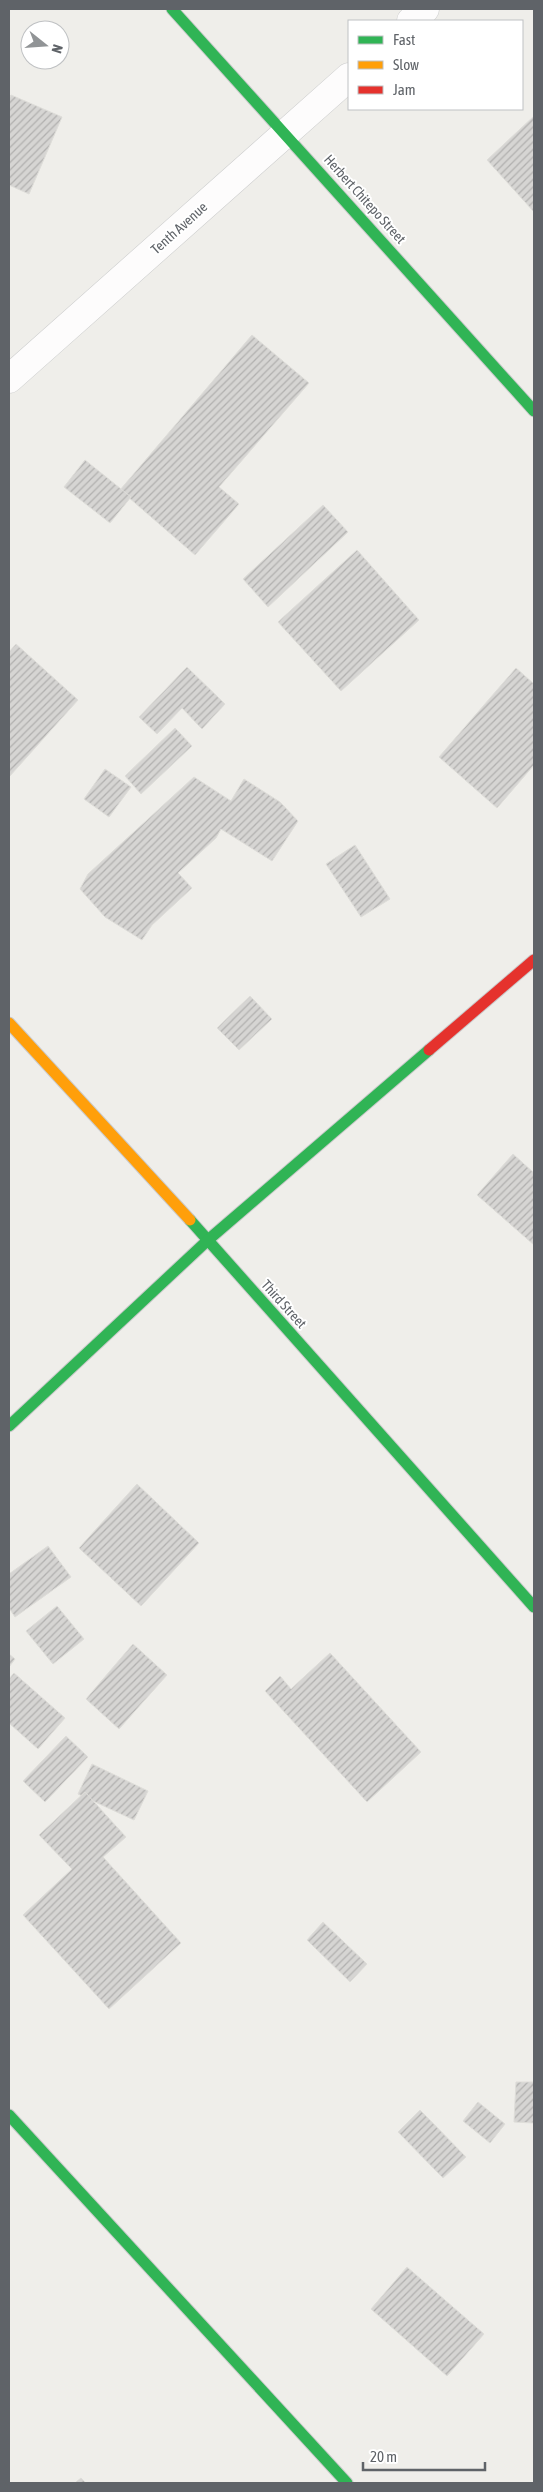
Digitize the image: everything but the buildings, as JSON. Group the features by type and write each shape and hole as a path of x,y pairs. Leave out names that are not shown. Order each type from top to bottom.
{"street":[{"name":"Herbert Chitepo Street","path":"172,9 534,411"},
{"path":"412,20 425,9"},
{"name":"Tenth Avenue","path":"9,379 348,78"},
{"path":"9,1426 208,1240 534,960"},
{"name":"Third Street","path":"9,1024 208,1240 534,1607"},
{"path":"9,2115 347,2483"}],"traffic: fast":[{"path":"172,9 534,411"},
{"path":"9,1426 208,1240 429,1050"},
{"path":"190,1220 534,1607"},
{"path":"9,2115 347,2483"}],"traffic: slow":[{"path":"9,1023 190,1220"}],"traffic: jam":[{"path":"429,1050 534,960"}]}
